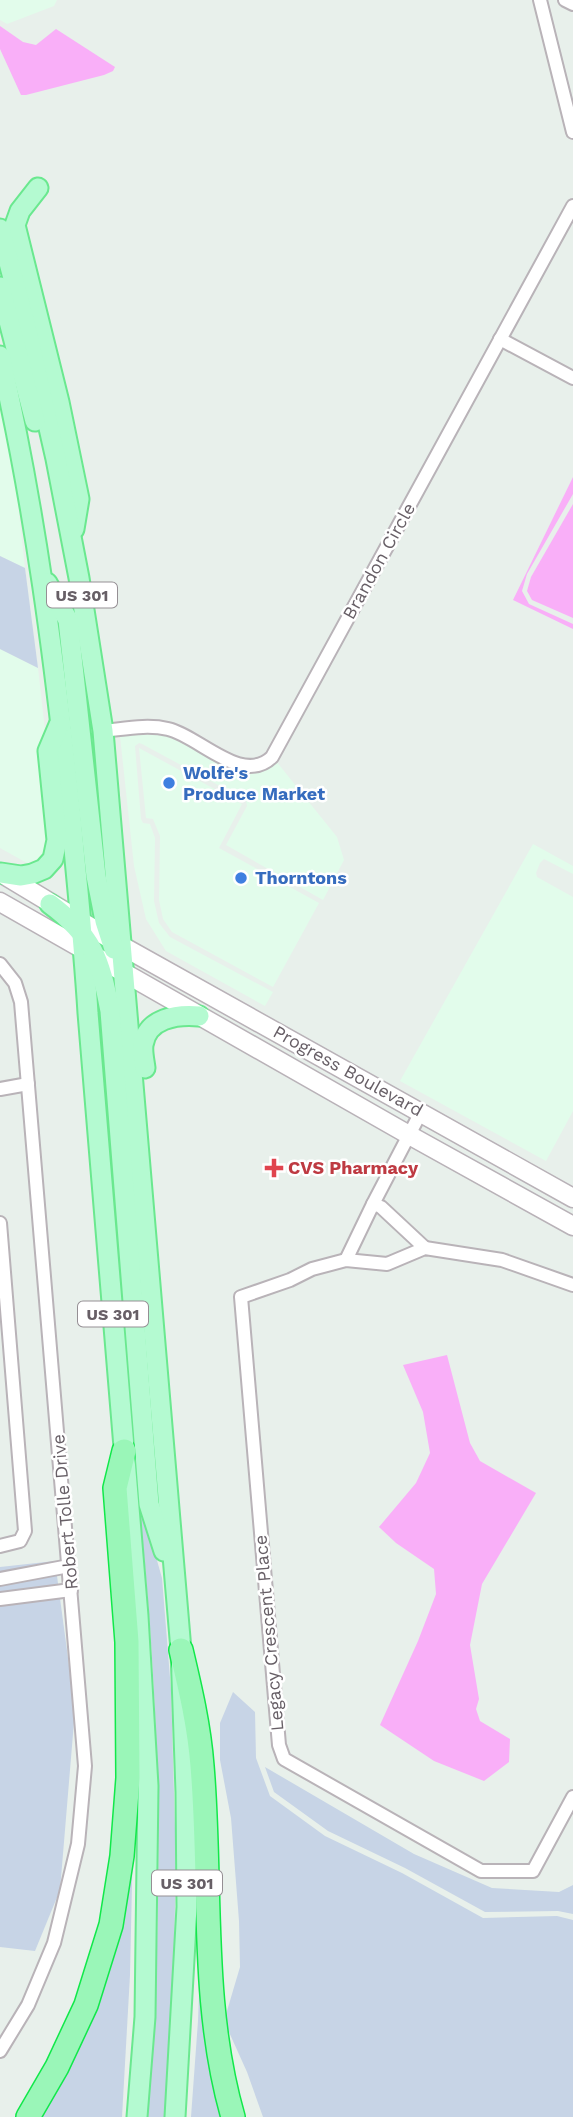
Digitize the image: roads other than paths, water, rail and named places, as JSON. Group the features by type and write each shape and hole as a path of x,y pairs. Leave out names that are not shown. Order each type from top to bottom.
{"highway":[{"path":"29,2117 57,2067 86,2005 111,1925 122,1856 128,1779 127,1642 115,1488 124,1451"},
{"path":"181,1650 194,1706 202,1765 214,2023 223,2081 233,2117"}],"main road":[{"path":"38,188 20,211 15,225 59,402 79,499 72,540"},
{"name":"US 301","path":"0,229 26,327 60,479 103,731 116,943 124,973 181,1650 187,1907 175,2117"},
{"path":"0,288 41,443 60,479"},
{"name":"US 301","path":"0,356 42,573 86,941 89,1026 138,1616 148,1786 145,2017 137,2117"},
{"path":"42,573 68,620 96,877 102,908 116,943"},
{"path":"1,873 21,876 32,874 44,869 53,859 57,840 48,751 61,720"},
{"path":"1,873 50,904 86,941 105,986 111,1024 149,1504 175,1585"},
{"path":"0,902 86,941"},
{"name":"Progress Boulevard","path":"86,941 116,943 573,1198"},
{"name":"Progress Boulevard","path":"86,941 124,973 573,1226"},
{"path":"157,1371 166,1324 144,1042 158,1022 184,1014 199,1016"},
{"path":"449,1157 465,1159 573,1218"}],"street":[{"path":"540,0 573,132"},
{"path":"565,0 573,4"},
{"name":"Brandon Circle","path":"103,731 164,728 181,733 241,765 260,764 272,757 573,206"},
{"path":"500,339 573,378"},
{"name":"Robert Tolle Drive","path":"0,964 15,984 21,1002 85,1766 78,1844 54,1943 28,2005 0,2051"},
{"path":"0,1089 28,1084"},
{"path":"346,1260 421,1112"},
{"path":"373,1204 381,1207 425,1248 502,1260 573,1285"},
{"path":"0,1223 25,1531 20,1541 0,1546"},
{"name":"Legacy Crescent Place","path":"425,1248 387,1264 346,1260 312,1269 290,1280 241,1297 279,1745 284,1759 481,1871 533,1871 573,1797"},
{"path":"0,1579 69,1566"},
{"path":"0,1599 71,1590"}],"place":[{"name":"Wolfe's Produce Market","path":"169,783"},
{"name":"Thorntons","path":"241,878"},
{"name":"CVS Pharmacy","path":"274,1168"}]}
